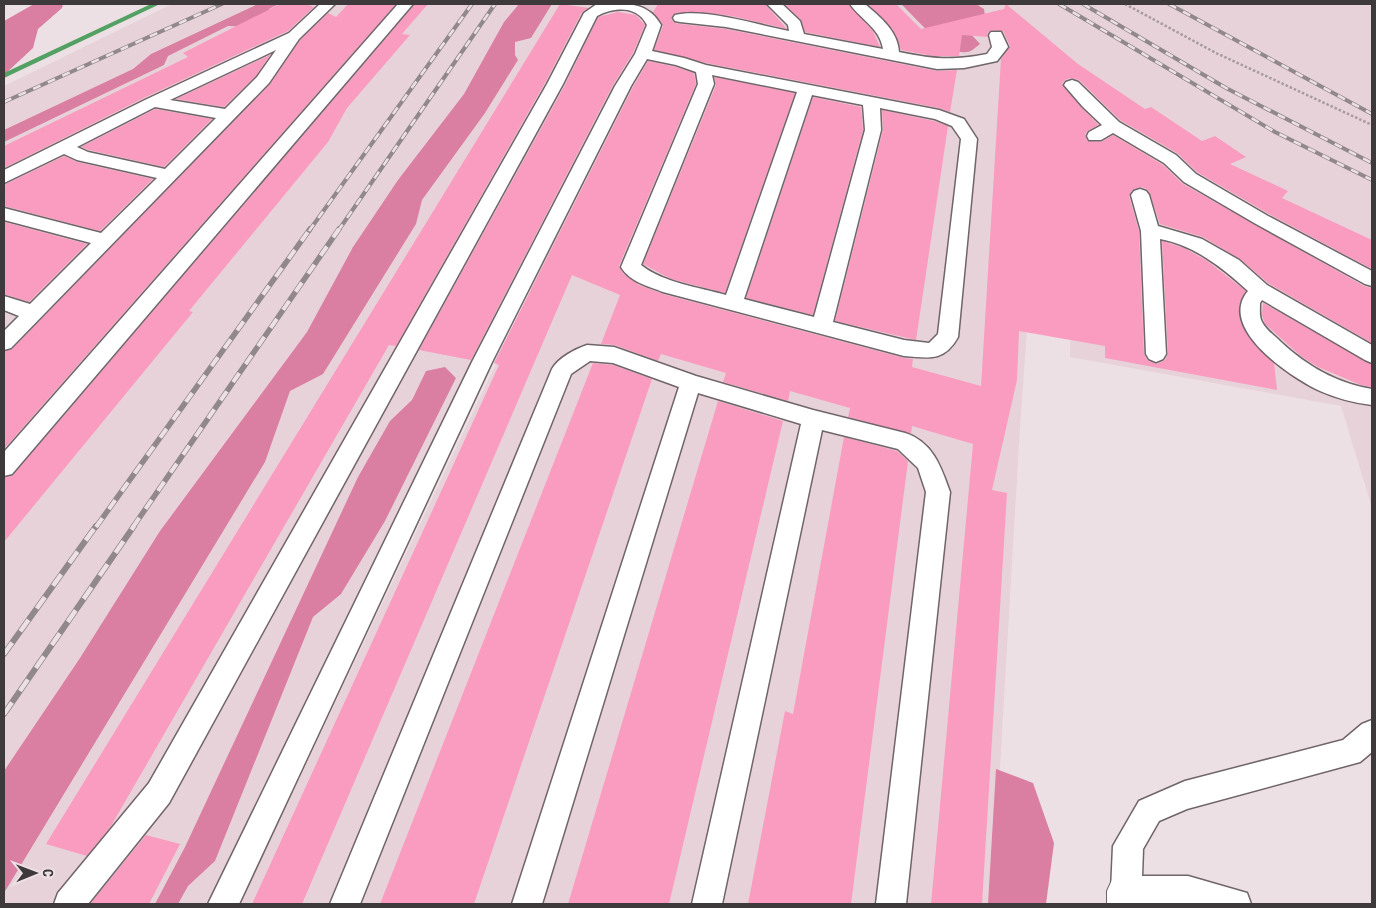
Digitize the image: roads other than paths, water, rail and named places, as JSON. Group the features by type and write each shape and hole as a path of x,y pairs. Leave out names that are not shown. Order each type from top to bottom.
{"lane":[{"path":"4,343 263,80 294,36 328,4"},
{"path":"4,467 406,4"},
{"path":"69,904 159,793 550,93 591,13 604,6 620,4 634,7 649,15 654,25 643,54 623,86 482,362 223,904"},
{"path":"680,18 692,4"},
{"path":"774,4 795,24 797,37"},
{"path":"857,4 883,29 892,44 891,55"},
{"path":"654,25 680,18 723,21 754,29 937,64 964,63 992,58 1000,48 996,35"},
{"path":"4,177 153,102 294,36"},
{"path":"643,54 679,61 702,69 939,115 958,123 970,139 948,337 932,350 904,348 670,287 642,276 631,267 706,84 702,69"},
{"path":"1072,85 1113,126 1170,159 1190,178 1262,220 1372,279"},
{"path":"733,303 806,89"},
{"path":"153,102 228,115"},
{"path":"822,327 873,130 871,102"},
{"path":"1095,136 1113,126"},
{"path":"64,147 83,156 169,175"},
{"path":"1140,195 1150,231 1156,354"},
{"path":"4,214 104,240"},
{"path":"1150,231 1167,234 1196,244 1232,265 1260,290 1372,355"},
{"path":"1260,290 1250,302 1251,321 1261,335 1286,360 1317,381 1362,396 1372,396"},
{"path":"4,303 33,313"},
{"path":"345,904 562,369 587,352 614,355 691,383 813,419 905,442 928,463 938,492 891,904"},
{"path":"527,904 691,383"},
{"path":"707,904 813,419"},
{"path":"1236,904 1188,892 1126,897 1128,846 1149,811 1185,795 1350,752 1372,734"}],"waterway":[{"path":"4,76 156,4"}],"railway":[{"path":"4,102 222,4"},
{"path":"309,231 472,4"},
{"path":"338,231 495,4"},
{"path":"1059,4 1275,132 1372,180"},
{"path":"1083,4 1226,88 1372,163"},
{"path":"1169,4 1372,114"},
{"path":"96,527 310,229"},
{"path":"133,527 339,229"},
{"path":"4,654 96,526"},
{"path":"4,714 134,526"}]}
